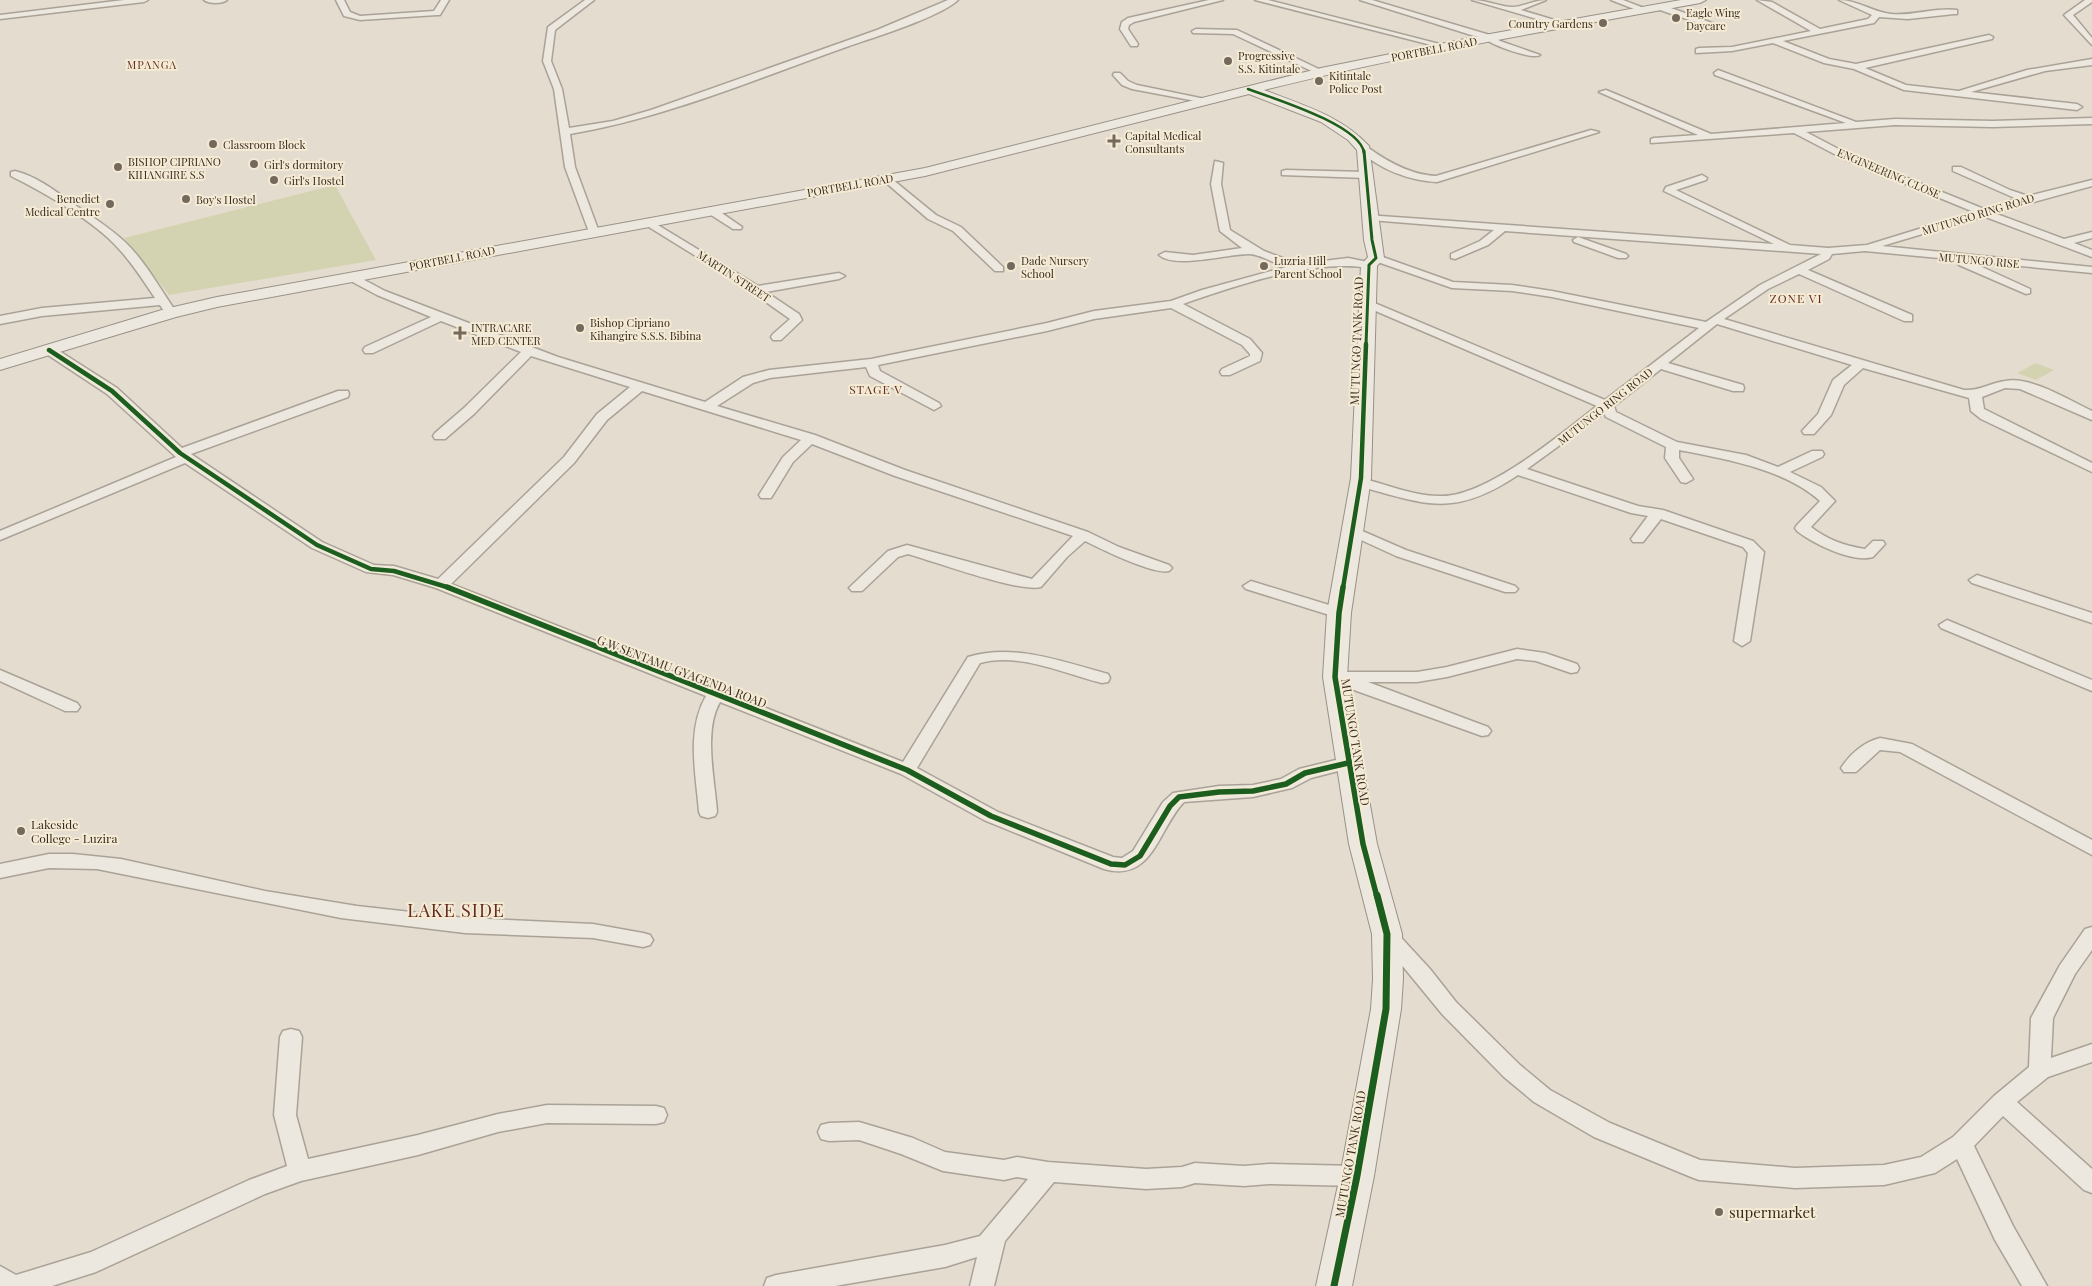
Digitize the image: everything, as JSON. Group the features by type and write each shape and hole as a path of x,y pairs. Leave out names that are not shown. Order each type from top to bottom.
{"main road":[{"name":"PORTBELL ROAD","path":"0,365 49,350 167,307 217,302 973,161 1248,89 1321,72 1490,38 1700,0"},
{"path":"1248,89 1336,126 1346,132 1364,149"},
{"name":"MUTUNGO TANK ROAD","path":"1334,1286 1357,1176 1386,1009 1388,979 1387,934 1363,844 1334,677 1339,613 1360,482 1368,304 1372,261 1364,149"}],"street":[{"path":"22,14 79,0"},
{"path":"0,17 144,0"},
{"path":"208,0 223,0"},
{"path":"340,0 347,14 360,18 437,13 445,0"},
{"path":"590,0 550,29 548,39 549,59 547,61 558,89 570,167 594,232"},
{"path":"564,132 614,124 654,112 880,32 940,8 954,0"},
{"path":"1134,44 1124,29 1125,24 1131,20 1219,0"},
{"path":"1258,0 1447,47"},
{"path":"1364,0 1490,38 1536,55"},
{"path":"1476,0 1564,24"},
{"path":"1514,10 1542,0"},
{"path":"1615,0 1645,10"},
{"path":"1760,0 1784,10 1794,20 1819,32"},
{"path":"1846,0 1877,14 1920,18 1954,12"},
{"path":"2090,0 2068,15 2092,43"},
{"path":"1660,7 1716,26"},
{"path":"1699,51 1732,49 1819,32 1870,21 1877,14"},
{"path":"1196,31 1234,32 1321,72"},
{"path":"1856,67 1989,37"},
{"path":"1774,41 1827,61 1856,67 1904,87 2077,107"},
{"path":"1959,94 2022,75 2075,63 2092,62"},
{"path":"1718,73 1857,124"},
{"path":"1117,75 1125,83 1136,87 1206,100"},
{"path":"1899,96 1900,89 1904,87"},
{"path":"1603,92 1709,136"},
{"path":"1654,141 1857,124 1924,121 1993,124 2092,121"},
{"name":"ENGINEERING CLOSE","path":"1794,129 1846,156 1903,181 2092,254"},
{"path":"1364,149 1406,171 1424,178 1437,179 1594,132"},
{"path":"1218,163 1216,184 1225,231 1237,242 1253,250 1299,267"},
{"path":"1957,170 2006,192 2028,199"},
{"path":"1286,173 1366,175"},
{"path":"15,174 44,188 109,233 123,246 167,307"},
{"path":"887,178 932,217 957,229 999,269"},
{"path":"1702,178 1669,191 1794,249"},
{"name":"MUTUNGO RING ROAD","path":"1865,248 2028,199 2092,183"},
{"path":"712,211 737,227"},
{"path":"1370,217 1557,233 1794,249 1828,251 1865,248"},
{"name":"MARTIN STREET","path":"648,222 756,290 796,318 777,338"},
{"path":"1455,256 1468,248 1489,242 1501,228"},
{"path":"1557,233 1622,256"},
{"path":"2063,243 2092,235"},
{"name":"MUTUNGO RISE","path":"1865,248 1952,258 2092,270"},
{"path":"1165,255 1193,258 1253,250"},
{"name":"MUTUNGO RING ROAD","path":"1360,482 1428,500 1452,500 1468,496 1516,470 1569,435 1712,323 1764,287 1826,256 1828,251"},
{"path":"1952,258 2026,291"},
{"path":"706,406 756,377 871,363 1048,327 1094,315 1173,304 1206,292 1299,267 1372,261 1452,285 1512,288 1712,323 1862,363 1975,396 1999,386 2010,384 2025,387 2092,416"},
{"path":"1800,270 1908,318"},
{"path":"756,290 839,276"},
{"path":"351,277 381,292 441,317 554,360 810,438 900,473 1083,535 1114,550 1164,568"},
{"path":"1173,304 1246,342 1256,353 1256,358 1226,372"},
{"path":"1368,304 1607,406 1611,414 1674,444 1741,458 1779,472 1816,490 1828,501 1802,528 1812,536 1851,552 1868,554 1878,544"},
{"path":"0,320 42,312 167,307"},
{"path":"369,350 441,317"},
{"name":"G W SENTAMU GYAGENDA ROAD","path":"49,350 112,391 183,455 317,545 370,568 394,571 441,585 907,770 999,819 1111,864 1125,865 1140,856 1170,806 1179,797 1218,792 1253,791 1286,784 1306,773 1348,762"},
{"path":"440,436 470,411 530,350"},
{"path":"871,363 874,373 934,406"},
{"path":"1809,431 1824,415 1838,383 1862,363"},
{"path":"1658,364 1738,388"},
{"path":"441,585 568,460 602,417 640,386"},
{"path":"0,536 183,455 343,394"},
{"path":"1975,396 1978,411 1986,416 2092,468"},
{"path":"766,495 788,460 810,438"},
{"path":"1674,444 1672,458 1686,479"},
{"path":"1779,472 1817,454"},
{"path":"1516,470 1636,510 1658,513 1744,541 1756,552 1742,641"},
{"path":"1638,539 1658,513"},
{"path":"1352,531 1401,552 1510,589"},
{"path":"857,588 893,554 907,549 1020,582 1036,584 1062,554 1083,535"},
{"path":"1977,580 2092,618"},
{"path":"1251,586 1339,613"},
{"path":"1947,626 2092,686"},
{"path":"1334,677 1417,677 1447,672 1517,654 1539,656 1572,668"},
{"path":"907,770 974,660 981,657 1010,657 1047,663 1102,678"},
{"path":"0,674 71,707"},
{"path":"1334,677 1482,731"},
{"path":"708,812 702,732 706,710 716,694"},
{"path":"1850,768 1875,744 1887,741 1906,748 2092,848"},
{"path":"0,871 31,862 84,860 145,870 310,907 443,924 578,928 617,933 643,940"},
{"path":"1387,934 1423,974 1449,1008 1512,1072 1542,1096 1602,1130 1699,1170 1795,1178 1884,1175 1926,1166 1961,1144 2002,1102 2040,1071 2092,1053"},
{"path":"2040,1071 2042,1018 2067,970 2092,934"},
{"path":"291,1037 285,1115 300,1171"},
{"path":"2002,1102 2092,1183"},
{"path":"17,1286 96,1261 257,1187 300,1171 418,1145 498,1123 547,1114 656,1115"},
{"path":"829,1132 859,1131 905,1145 943,1161 1004,1170 1017,1167 1048,1172 1146,1179 1182,1177 1195,1173 1244,1176 1270,1174 1357,1176"},
{"path":"1961,1144 2004,1233 2035,1286"},
{"path":"776,1286 946,1256 972,1247 986,1246 993,1240 1048,1172"},
{"path":"982,1286 993,1240"},
{"path":"0,1277 10,1286"}],"green space":[{"path":"335,185 376,260 169,295 124,238"},
{"path":"2036,363 2054,370 2036,380 2017,373"}],"cycle path":[{"path":"1248,89 1326,119 1341,127 1364,149 1372,240 1376,258 1369,265 1361,478 1339,613 1335,677 1363,844 1387,934 1388,979 1386,1009 1357,1176 1334,1286"},
{"path":"49,350 112,391 180,453 317,545 371,569 394,571 441,585 907,770 991,816 1111,864 1125,865 1140,856 1170,806 1179,797 1219,792 1253,791 1286,784 1305,773 1348,763"}],"place":[{"name":"Eagle Wing Daycare","path":"1676,18"},
{"name":"Country Gardens","path":"1603,23"},
{"name":"Progressive S.S. Kitintale","path":"1228,61"},
{"name":"Kitintale Police Post","path":"1319,81"},
{"name":"Capital Medical Consultants","path":"1114,141"},
{"name":"Classroom Block","path":"213,144"},
{"name":"Girl's dormitory","path":"254,164"},
{"name":"BISHOP CIPRIANO KIHANGIRE S.S","path":"118,167"},
{"name":"Girl's Hostel","path":"274,180"},
{"name":"Boy's Hostel","path":"186,199"},
{"name":"Benedict Medical Centre","path":"110,204"},
{"name":"Dade Nursery School","path":"1011,266"},
{"name":"Luzria Hill Parent School","path":"1264,266"},
{"name":"Bishop Cipriano Kihangire S.S.S. Bibina","path":"580,328"},
{"name":"INTRACARE MED CENTER","path":"460,333"},
{"name":"Lakeside College - Luzira","path":"21,831"},
{"name":"supermarket","path":"1719,1212"}],"district":[{"name":"MPANGA","path":"152,64"},
{"name":"ZONE VI","path":"1796,298"},
{"name":"STAGE V","path":"876,389"},
{"name":"LAKE SIDE","path":"456,910"}]}
